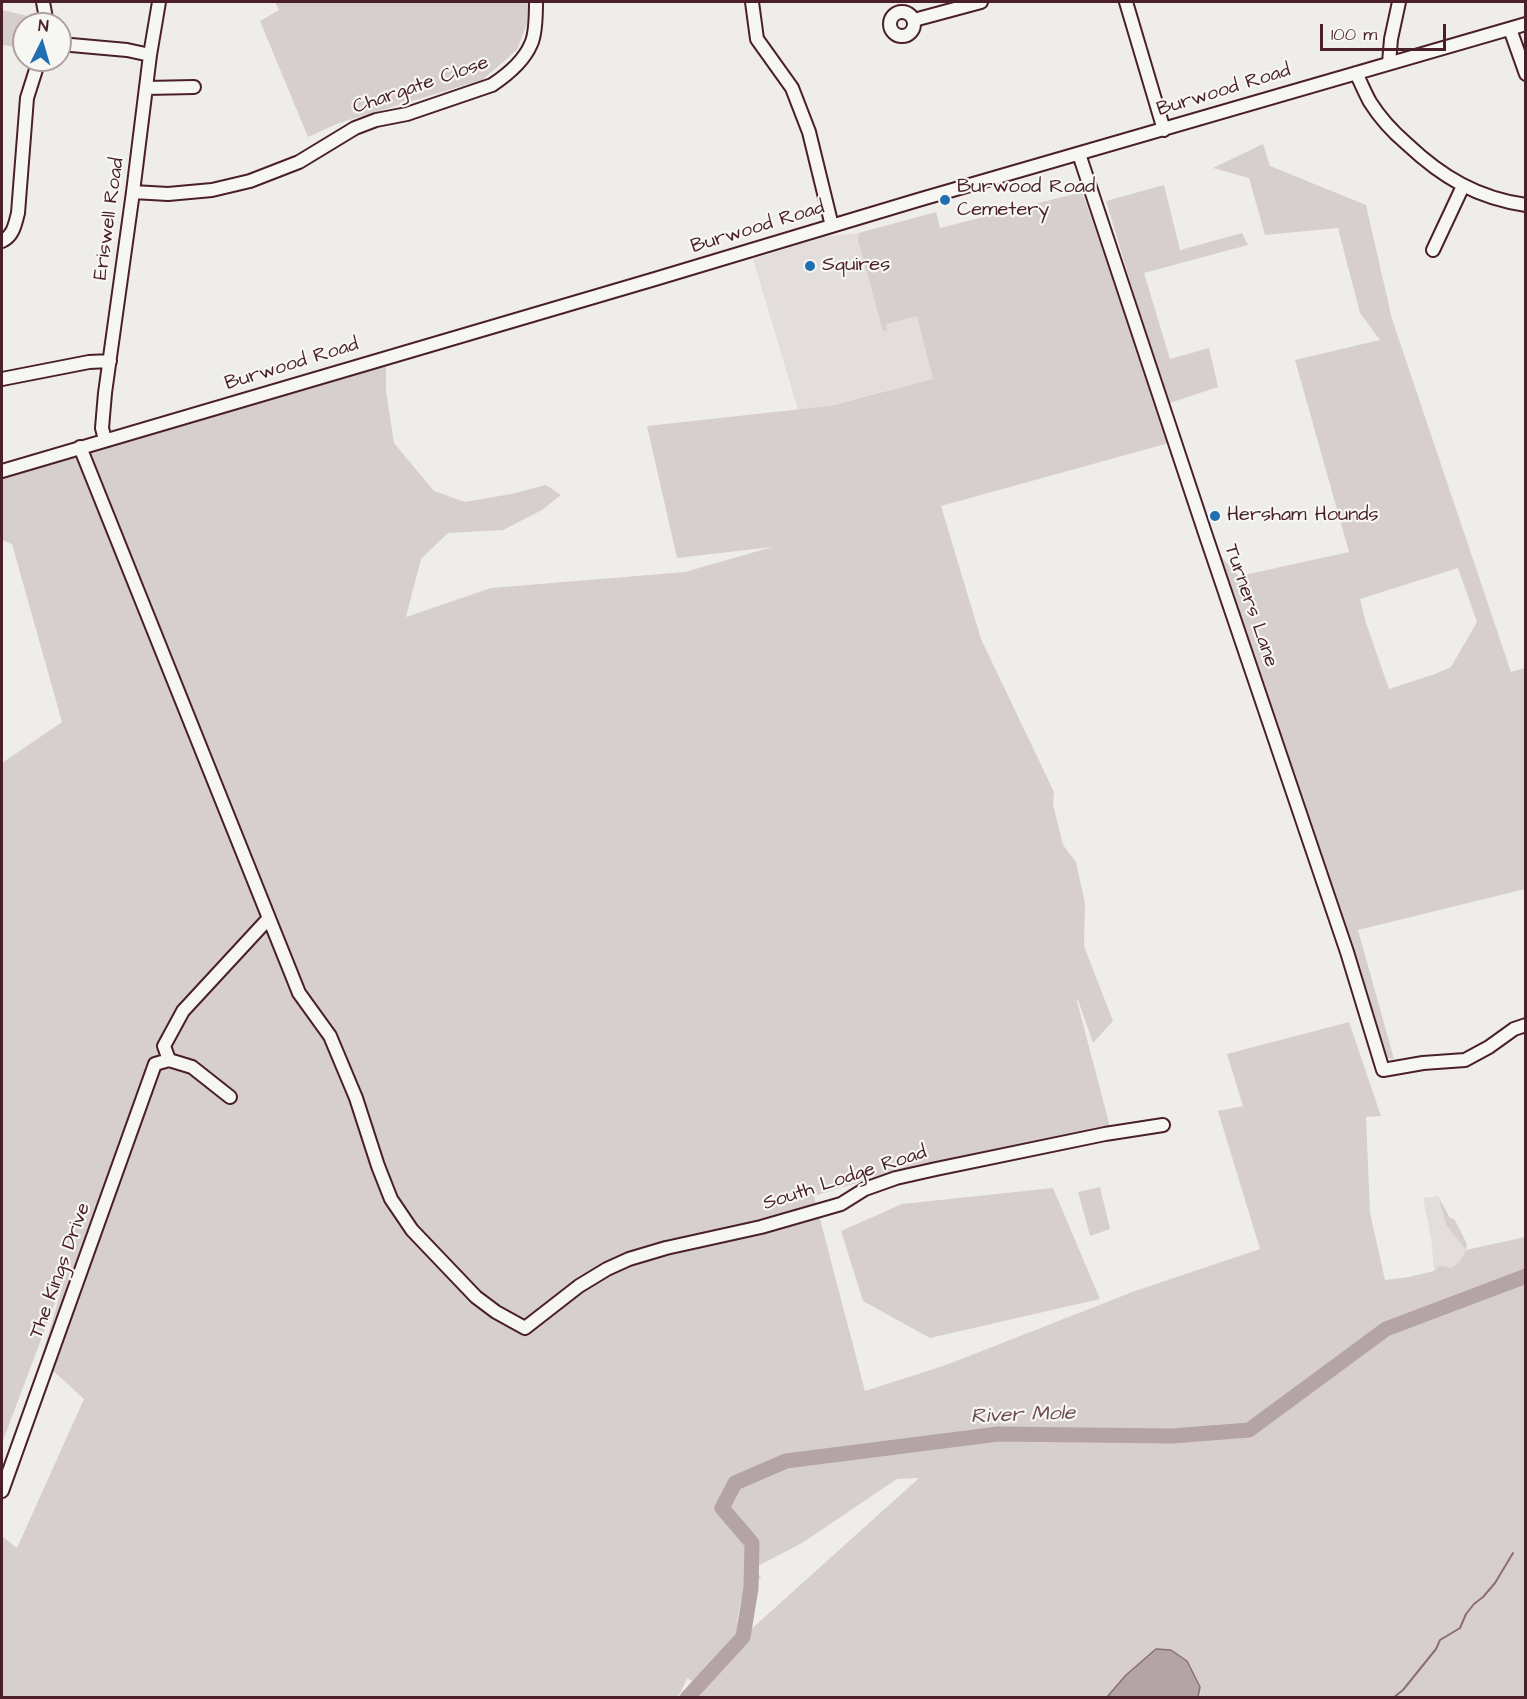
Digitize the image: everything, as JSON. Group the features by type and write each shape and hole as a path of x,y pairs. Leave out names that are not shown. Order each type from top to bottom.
{"street":[{"name":"Eriswell Road","path":"105,440 102,424 150,55 159,2"},
{"name":"Chargate Close","path":"133,192 168,194 212,190 250,182 299,162 355,129 376,120 407,114 492,85 504,78 521,60 532,43 536,2"},
{"path":"753,2 757,39 792,88 809,132 832,226"},
{"path":"914,21 981,2"},
{"path":"1126,2 1164,130"},
{"path":"1389,63 1391,39 1399,2"},
{"name":"Burwood Road","path":"2,471 1526,24"},
{"path":"1510,28 1526,74"},
{"path":"72,45 127,50 150,55"},
{"path":"2,242 9,238 18,213 27,98 35,72"},
{"path":"1356,73 1371,102 1390,128 1429,164 1463,186 1496,198 1526,205"},
{"path":"146,88 194,87"},
{"name":"Turners Lane","path":"1079,154 1347,952 1383,1070 1423,1063 1465,1060 1489,1047 1514,1029 1526,1025"},
{"path":"1433,250 1463,186"},
{"path":"2,379 89,362 110,362"},
{"path":"80,447 269,918"},
{"name":"The Kings Drive","path":"2,1491 155,1064 183,1011 269,918"},
{"name":"South Lodge Road","path":"269,918 299,993 330,1036 356,1098 391,1199 412,1230 476,1297 496,1312 525,1328 579,1286 607,1269 666,1248 761,1227 841,1204 865,1189 906,1176 1105,1134 1163,1125"},
{"path":"164,1047 169,1060"},
{"path":"155,1064 169,1060 192,1067 230,1097"}],"shaded area":[{"path":"275,2 535,2 517,50 482,80 339,123 308,137 260,21 279,10"},
{"path":"2,10 12,12 12,46 2,45"},
{"path":"1263,144 1270,166 1366,205 1392,319 1511,672 1525,668 1525,889 1358,930 1394,1059 1386,1058 1221,556 1243,581 1244,575 1349,552 1295,360 1380,340 1360,313 1338,228 1265,235 1249,178 1213,168","holes":["1458,568 1477,622 1451,667 1389,689 1360,599"]},
{"path":"1164,185 1180,250 1242,233 1248,245 1144,273 1170,359 1209,348 1218,387 1167,404 1106,201"},
{"path":"1082,192 1169,443 941,506 981,639 1054,792 1053,804 1063,845 1076,862 1085,903 1084,946 1113,1021 1093,1043 1077,1001 1110,1127 893,1172 814,1196 865,1391 946,1365 1135,1291 1260,1249 1218,1111 1243,1106 1227,1054 1349,1022 1381,1116 1366,1117 1370,1213 1385,1280 1434,1271 1439,1266 1451,1268 1460,1261 1466,1250 1525,1237 1525,1697 688,1698 702,1681 692,1681 687,1678 678,1698 2,1697 2,1536 17,1548 84,1399 50,1368 40,1362 67,1271 2,1443 2,763 62,722 12,544 2,540 2,475 386,363 386,391 394,443 434,491 465,502 546,485 561,495 542,510 503,530 448,533 421,559 406,617 491,588 685,572 772,547 677,558 647,426 829,406 933,379 917,316 886,324 887,330 883,331 858,240 859,233 936,212 940,228","holes":["919,1478 748,1632 737,1622 741,1600 761,1577 754,1568 802,1543 897,1479"]},
{"path":"893,224 934,379 799,413 753,259 827,236 859,233"},
{"path":"1100,1187 1110,1229 1090,1236 1078,1192"},
{"path":"1053,1188 1100,1299 930,1338 863,1301 841,1231 902,1204"},
{"path":"1438,1196 1446,1225 1466,1250 1460,1261 1451,1268 1444,1266 1434,1271 1431,1238 1423,1198"},
{"path":"1438,1196 1450,1218 1456,1222 1467,1244 1466,1250 1446,1225"},
{"path":"1156,1649 1171,1650 1187,1661 1200,1687 1198,1697 1107,1697 1126,1675"}],"waterway":[{"name":"River Mole","path":"687,1698 743,1637 751,1588 752,1543 722,1508 735,1483 786,1461 998,1434 1172,1436 1249,1430 1386,1329 1526,1276"},
{"path":"1393,1698 1403,1690 1436,1649 1440,1640 1460,1628 1466,1614 1495,1583 1513,1553"}],"place":[{"name":"Burwood Road Cemetery","path":"945,200"},
{"name":"Squires","path":"810,266"},
{"name":"Hersham Hounds","path":"1215,516"}]}
